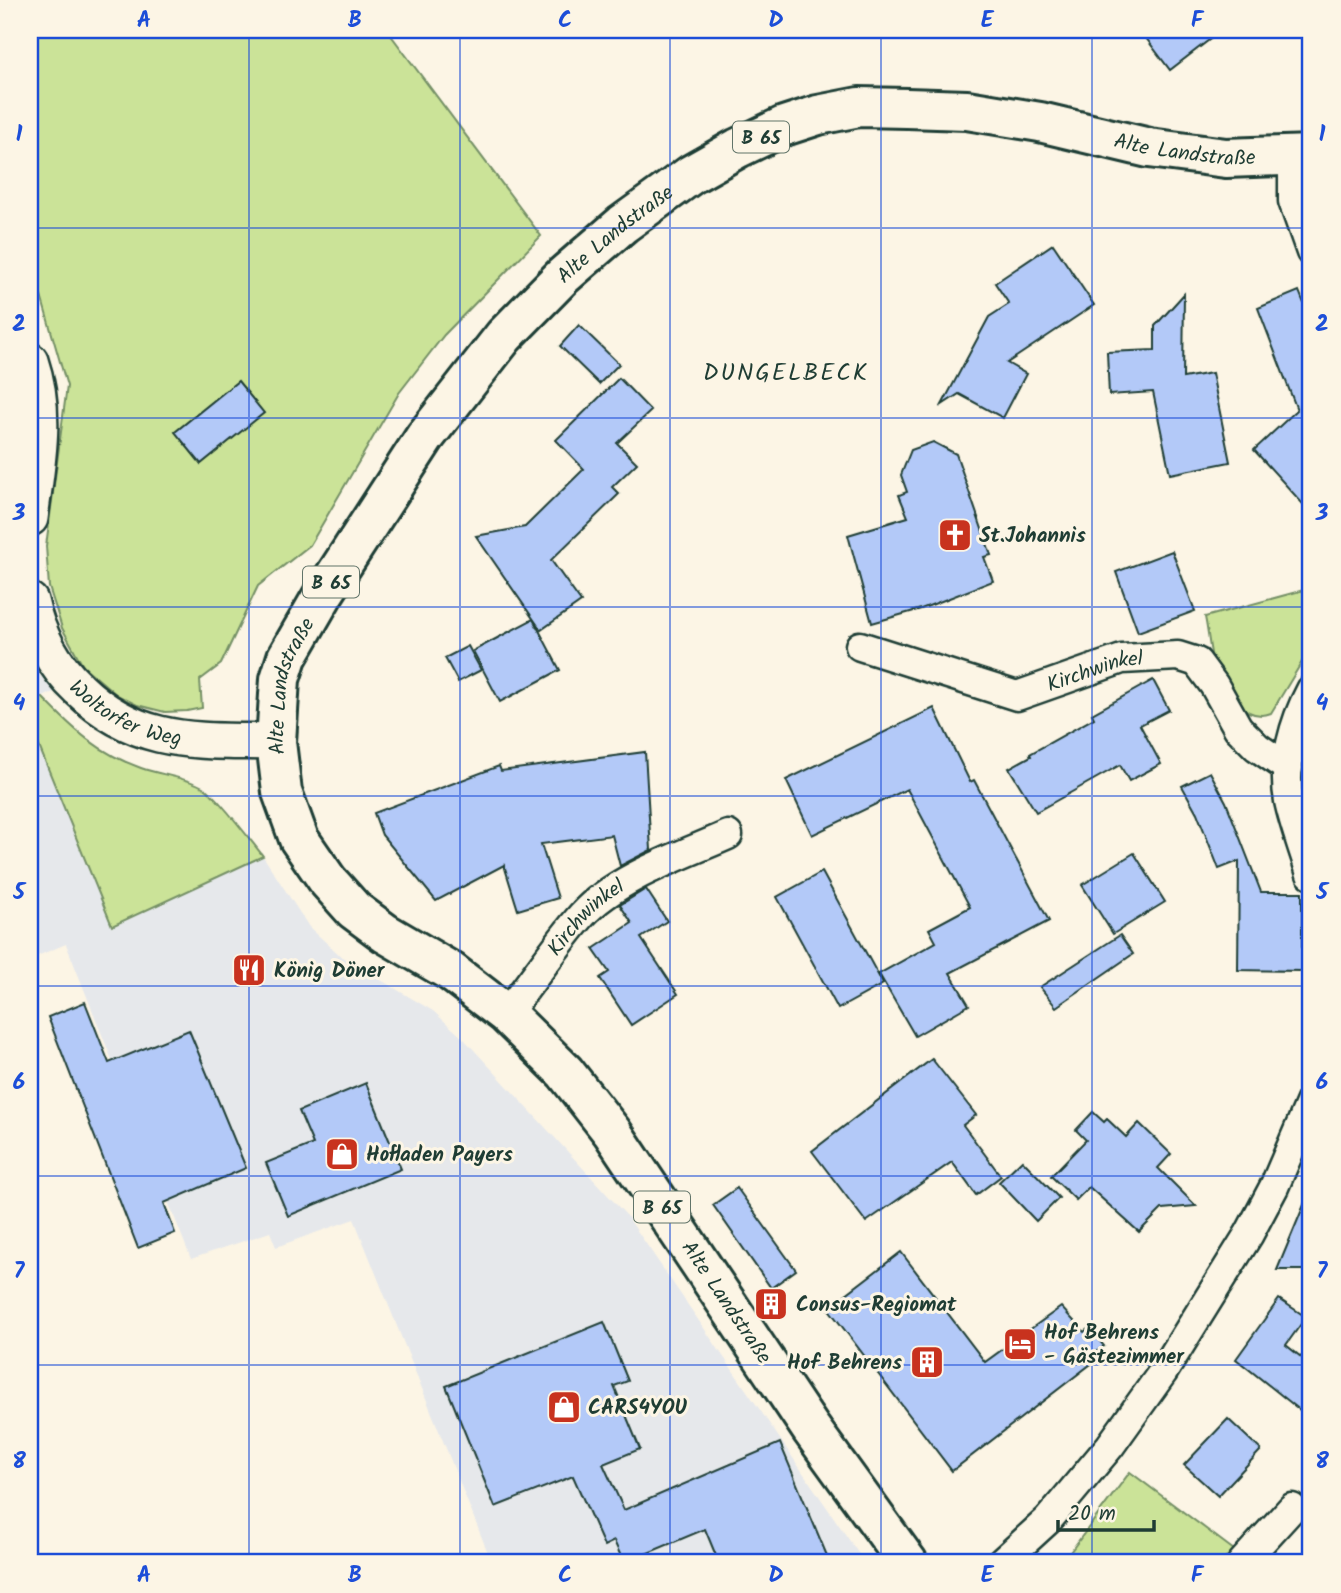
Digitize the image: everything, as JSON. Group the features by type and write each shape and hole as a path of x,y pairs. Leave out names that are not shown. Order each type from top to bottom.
{"main road":[{"name":"Alte Landstraße","path":"908,1563 811,1429 612,1132 565,1072 506,1014 450,971 354,910 328,881 299,839 282,792 276,742 280,679 287,657 324,593 425,437 504,335 563,276 623,224 704,167 738,148 818,115 859,107 967,110 1041,122 1149,148 1226,158 1302,156"}],"street":[{"path":"1302,156 1293,201 1311,252"},
{"path":"30,361 38,385 42,422 30,518"},
{"name":"Woltorfer Weg","path":"30,601 42,638 54,660 70,681 94,704 118,720 171,737 276,742"},
{"name":"Kirchwinkel","path":"860,646 1017,696 1122,659 1178,656 1197,662 1214,685 1238,728 1257,747 1288,768"},
{"path":"1311,690 1294,728 1288,768 1289,800 1311,874"},
{"name":"Kirchwinkel","path":"506,1014 583,914 612,891 656,866 728,835"},
{"path":"1001,1563 1048,1520 1110,1446 1163,1372 1249,1234 1274,1187 1311,1101"},
{"path":"1242,1563 1292,1508"}],"shaded area":[{"path":"30,654 40,675 54,692 30,702"},
{"path":"30,724 112,926 263,856 309,927 342,957 433,1011 463,1038 627,1216 865,1563 492,1563 354,1219 276,1247 270,1232 191,1259 66,944 30,959"}],"green space":[{"path":"30,30 387,30 541,236 444,335 399,393 310,545 258,586 221,664 200,680 202,708 165,712 137,705 117,695 83,666 62,628 49,587 46,546 67,386 41,296 30,281"},
{"path":"1311,588 1311,647 1271,713 1252,713 1236,702 1218,674 1205,617"},
{"path":"42,697 76,730 112,755 141,768 203,787 225,808 263,856 112,926 30,724 30,702"},
{"path":"1130,1472 1234,1550 1221,1563 1062,1563"}],"building":[{"path":"1140,30 1222,30 1170,70"},
{"path":"1053,244 1094,305 1007,363 1026,374 1003,418 959,394 942,405 989,317 1009,304 995,283"},
{"path":"1299,291 1311,321 1311,513 1254,450 1297,410 1258,308"},
{"path":"1184,294 1183,378 1212,373 1230,462 1170,474 1153,392 1109,395 1107,352 1155,350 1155,326"},
{"path":"579,325 619,364 599,384 560,346"},
{"path":"619,378 651,411 617,443 637,463 612,487 619,494 551,560 581,602 541,630 476,536 525,527 584,469 556,440"},
{"path":"238,381 264,413 201,464 175,432"},
{"path":"933,442 956,454 991,555 984,557 993,581 921,609 872,623 848,535 908,517 899,495 907,492 901,475 911,450"},
{"path":"1172,551 1195,611 1138,632 1116,572"},
{"path":"533,619 560,670 500,702 473,651"},
{"path":"468,646 481,670 458,682 445,658"},
{"path":"1153,680 1169,710 1140,725 1161,764 1129,781 1120,765 1036,812 1009,768 1094,718 1092,714"},
{"path":"934,708 970,782 974,780 1049,921 950,973 969,1005 915,1036 879,974 936,942 929,929 970,907 907,789 812,835 786,780"},
{"path":"645,752 651,850 620,866 612,835 541,844 558,898 518,910 504,865 436,901 382,835 374,813 499,766 501,771"},
{"path":"1210,772 1226,802 1261,892 1302,892 1302,971 1238,970 1239,861 1219,869 1197,813 1182,786"},
{"path":"1134,853 1165,902 1113,934 1082,885"},
{"path":"822,872 883,984 838,1009 777,897"},
{"path":"646,889 667,921 641,938 678,994 631,1025 600,978 609,972 593,949 632,923 620,905"},
{"path":"1120,935 1133,954 1056,1007 1040,987"},
{"path":"85,1002 109,1063 189,1030 246,1168 164,1203 175,1233 138,1248 48,1017"},
{"path":"932,1059 976,1115 963,1125 1001,1176 976,1195 952,1162 866,1222 812,1151"},
{"name":"Hofladen Payers","path":"366,1083 401,1169 288,1216 266,1163 313,1144 299,1111"},
{"path":"1093,1112 1104,1122 1107,1119 1126,1137 1139,1123 1171,1154 1158,1168 1196,1206 1162,1209 1139,1232 1089,1187 1076,1200 1051,1176 1086,1140 1076,1130"},
{"path":"1022,1160 1059,1198 1036,1221 999,1182"},
{"path":"737,1188 796,1270 771,1288 713,1205"},
{"path":"1311,1188 1311,1270 1277,1270"},
{"name":"Hof Behrens","path":"901,1252 985,1362 1061,1307 1084,1332 1089,1328 1104,1346 1087,1359 1091,1364 952,1471 828,1308"},
{"path":"1279,1299 1306,1317 1286,1345 1311,1365 1311,1419 1236,1359"},
{"path":"604,1322 628,1381 614,1386 640,1449 603,1464 624,1510 780,1443 830,1563 719,1563 705,1529 624,1563 614,1541 604,1546 573,1476 495,1507 446,1386"},
{"path":"1228,1419 1261,1450 1218,1496 1184,1465"}],"place":[{"name":"St.Johannis","path":"955,535"},
{"name":"König Döner","path":"249,970"},
{"name":"Hofladen Payers","path":"342,1154"},
{"name":"Consus-Regiomat","path":"771,1304"},
{"name":"Hof Behrens - Gästezimmer","path":"1020,1344"},
{"name":"Hof Behrens","path":"927,1362"},
{"name":"CARS4YOU","path":"564,1407"}],"district":[{"name":"DUNGELBECK","path":"786,372"}]}
